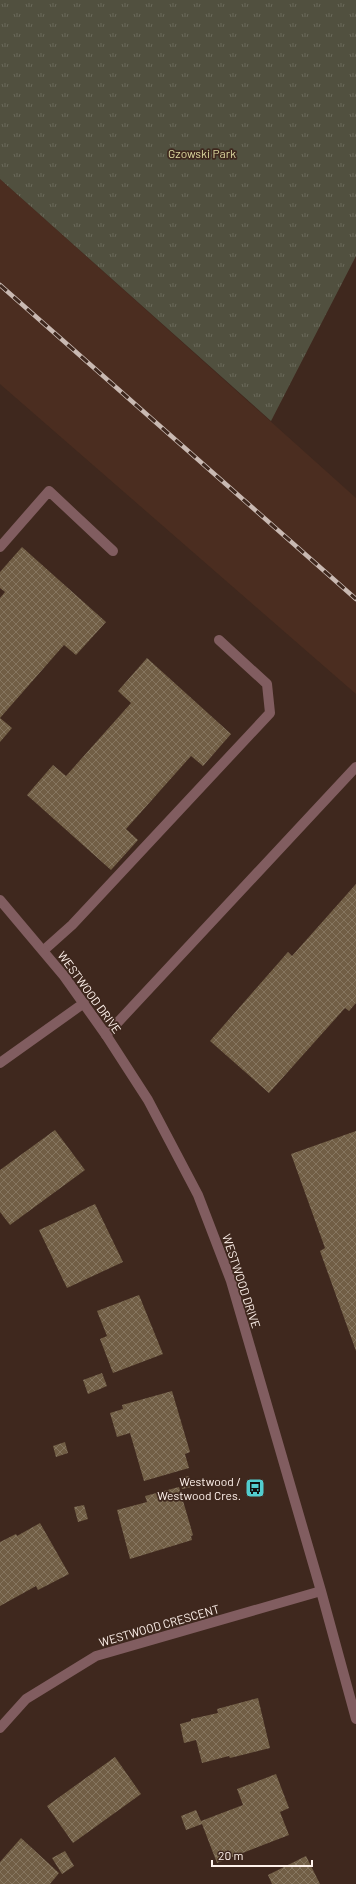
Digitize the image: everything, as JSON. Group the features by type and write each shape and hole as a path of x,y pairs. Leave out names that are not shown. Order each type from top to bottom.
{"street":[{"path":"0,547 49,491 113,551"},
{"path":"44,950 72,925 270,713 268,684 219,640"},
{"path":"106,1035 356,767"},
{"name":"WESTWOOD DRIVE","path":"0,900 44,950 106,1035 148,1100 198,1195 231,1281 321,1591 356,1719"},
{"path":"0,1063 84,1003"},
{"name":"WESTWOOD CRESCENT","path":"0,1728 26,1698 96,1656 321,1591"}],"shaded area":[{"path":"0,179 356,498 356,694 0,384"}],"green space":[{"name":"Gzowski Park","path":"0,0 356,0 356,256 271,421 0,179"}],"building":[{"path":"22,547 106,622 76,655 64,645 0,718 0,598 5,592 0,588 0,572"},
{"path":"147,658 231,734 203,766 191,756 126,829 138,840 111,870 27,795 53,765 66,776 131,703 118,691"},
{"path":"0,718 12,728 0,742"},
{"path":"356,884 356,1003 349,1011 345,1008 269,1093 210,1041 288,952 292,956"},
{"path":"55,1130 85,1170 10,1225 0,1212 0,1170"},
{"path":"356,1131 356,1351 320,1251 325,1248 291,1154"},
{"path":"95,1204 123,1262 67,1288 39,1230"},
{"path":"139,1295 163,1354 113,1373 100,1339 107,1336 97,1311"},
{"path":"102,1373 107,1386 88,1394 83,1380"},
{"path":"172,1391 190,1452 185,1454 189,1468 144,1481 130,1433 117,1437 110,1413 123,1409 122,1405"},
{"path":"65,1442 68,1453 56,1457 53,1446"},
{"path":"189,1476 192,1487 182,1489 179,1478"},
{"path":"179,1487 193,1535 191,1536 192,1540 130,1559 117,1510 147,1502 145,1496"},
{"path":"84,1505 88,1519 78,1522 74,1507"},
{"path":"40,1523 69,1574 38,1590 36,1586 0,1606 0,1542 16,1534 17,1536"},
{"path":"258,1698 270,1748 202,1763 196,1740 184,1743 180,1724 191,1721 191,1719 218,1713 217,1709"},
{"path":"115,1757 141,1794 73,1843 47,1806"},
{"path":"276,1774 289,1808 280,1812 289,1835 217,1863 202,1824 186,1830 181,1816 196,1810 201,1821 243,1805 237,1789"},
{"path":"21,1838 59,1873 50,1884 0,1884 0,1862"},
{"path":"65,1851 74,1866 62,1874 52,1858"},
{"path":"306,1856 320,1884 272,1884 268,1875"}],"railway":[{"path":"0,285 356,599"}],"place":[{"name":"Westwood / Westwood Cres.","path":"255,1488"}]}
